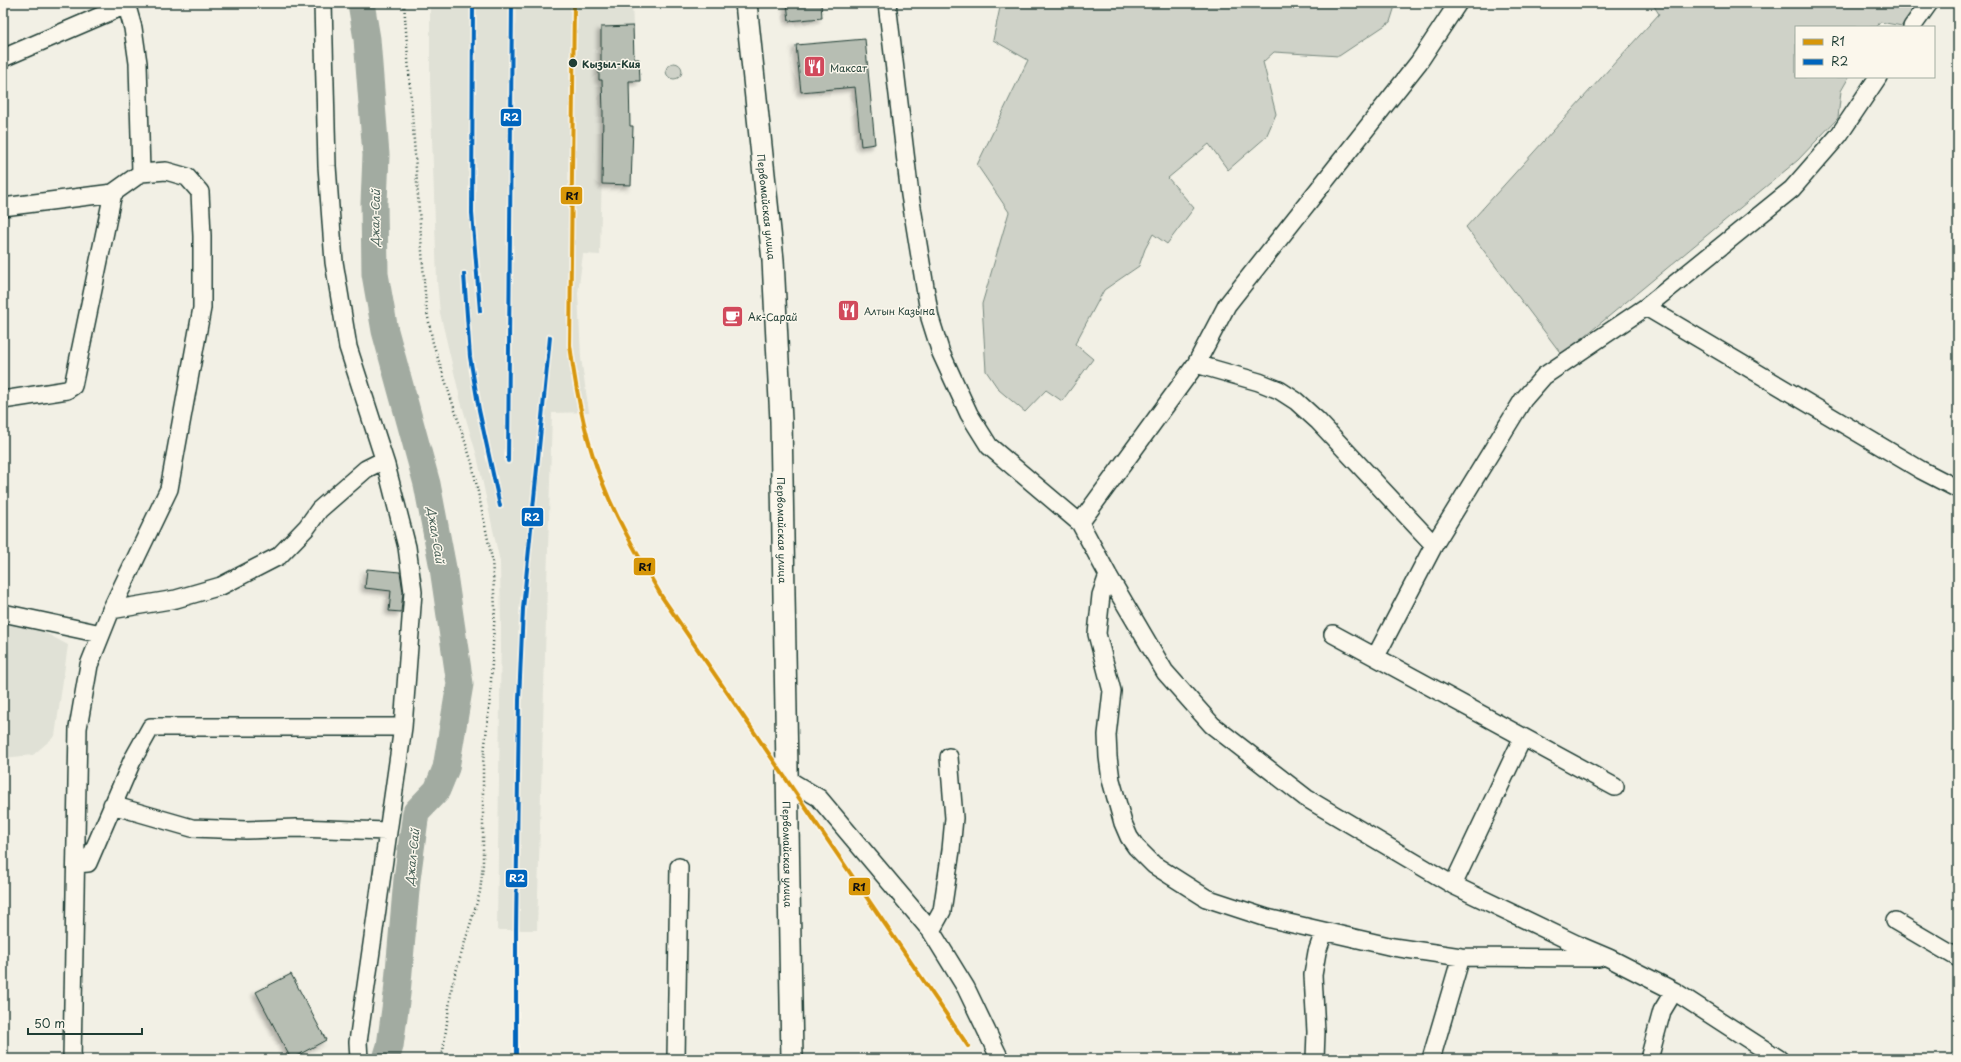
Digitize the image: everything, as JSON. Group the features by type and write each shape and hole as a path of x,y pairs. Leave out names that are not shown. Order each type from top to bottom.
{"main road":[{"name":"Первомайская улица","path":"746,3 773,260 781,421 792,1059"}],"street":[{"path":"323,3 327,166 334,262 348,347 384,460 408,547 413,592 403,727 358,1042 359,1059"},
{"path":"887,3 910,195 930,318 941,353 969,414 989,446 1080,523 1108,575 1165,672 1212,725 1306,798 1453,885 1573,951"},
{"path":"1080,523 1196,364 1227,305 1419,62 1458,3"},
{"path":"1913,26 1929,3"},
{"path":"3,58 126,4 133,28 138,63 141,173"},
{"path":"1376,656 1434,545 1523,400 1544,376 1646,307 1792,189 1839,135 1877,78"},
{"path":"3,207 113,193 141,173 166,171 187,177 200,192 202,236 202,308 169,489 111,610 89,665 78,728 72,1059"},
{"path":"3,400 67,390 73,386 113,193"},
{"path":"1646,307 1921,470 1958,489"},
{"path":"1196,364 1266,385 1279,390 1296,401 1323,427 1434,545"},
{"path":"111,610 176,599 222,586 280,556 307,527 319,510 366,470 384,460"},
{"path":"1108,575 1101,595 1097,634 1112,690 1107,735 1111,780 1129,837 1136,847 1154,865 1206,898 1267,918 1393,947 1461,957 1573,951 1609,958 1674,991 1779,1059"},
{"path":"3,613 101,634"},
{"path":"1333,634 1615,787"},
{"path":"76,864 88,863 132,761 151,727 403,727"},
{"path":"1453,885 1523,737"},
{"path":"931,930 942,911 951,850 954,818 950,757"},
{"path":"787,779 819,798 931,930 966,988 1000,1059"},
{"path":"112,805 192,828 246,830 296,828 387,831"},
{"path":"676,1059 679,867"},
{"path":"1895,922 1958,958"},
{"path":"1315,1059 1316,1032 1313,975 1324,932"},
{"path":"1431,1059 1461,957"},
{"path":"1649,1059 1662,1011 1674,991"}],"path":[{"path":"404,3 426,307 433,343 472,463 492,559 495,608 490,699 483,763 483,864 480,892 452,985 442,1059"}],"shaded area":[{"name":"Кызыл-Кия","path":"430,3 632,3 633,26 601,27 605,94 602,94 603,125 600,255 583,254 578,293 581,358 589,412 552,413 537,930 497,930 501,628 500,562 477,456 461,402 440,313 437,281 430,81"},
{"path":"1001,3 1396,3 1390,22 1339,56 1274,52 1263,62 1276,114 1266,137 1228,170 1209,144 1168,178 1194,208 1167,244 1153,234 1145,249 1139,266 1104,290 1075,344 1093,359 1062,401 1046,390 1025,412 999,390 986,371 982,304 1009,212 977,165 1028,60 993,40"},
{"path":"1652,3 1918,3 1902,26 1880,22 1878,26 1795,26 1795,78 1848,78 1841,91 1838,118 1798,160 1562,355 1466,227 1659,14"},
{"path":"671,63 677,63 682,68 680,77 677,79 671,79 666,74 666,68"},
{"path":"3,620 25,622 68,645 55,736 33,755 3,758"}],"building":[{"path":"787,3 821,3 822,18 789,21"},
{"path":"633,26 634,59 639,59 640,81 629,81 630,126 633,126 631,185 602,184 603,113 602,80 599,80 599,64 601,64 601,27"},
{"path":"865,39 875,144 861,146 855,87 801,92 796,45"},
{"path":"367,569 400,572 403,592 401,612 389,611 391,591 365,588"},
{"path":"291,974 326,1040 291,1059 256,992"}],"waterway":[{"name":"Джал-Сай","path":"361,3 367,39 376,155 374,203 375,274 385,331 427,484 443,568 460,684 446,768 437,790 416,812 407,879 397,994 390,1046 386,1059"}],"transit line":[{"name":"R2","path":"473,3 472,213 480,311"},
{"name":"R2","path":"508,461 512,3"},
{"name":"R1","path":"574,3 570,345 575,380 586,433 609,499 662,597 968,1046"},
{"name":"R2","path":"464,274 470,357 479,410 500,506"},
{"name":"R2","path":"516,1059 519,700 523,609 550,337"}],"place":[{"name":"Кызыл-Кия","path":"573,63"},
{"name":"Максат","path":"815,67"},
{"name":"Алтын Казына","path":"848,310"},
{"name":"Ак-Сарай","path":"733,316"}]}
